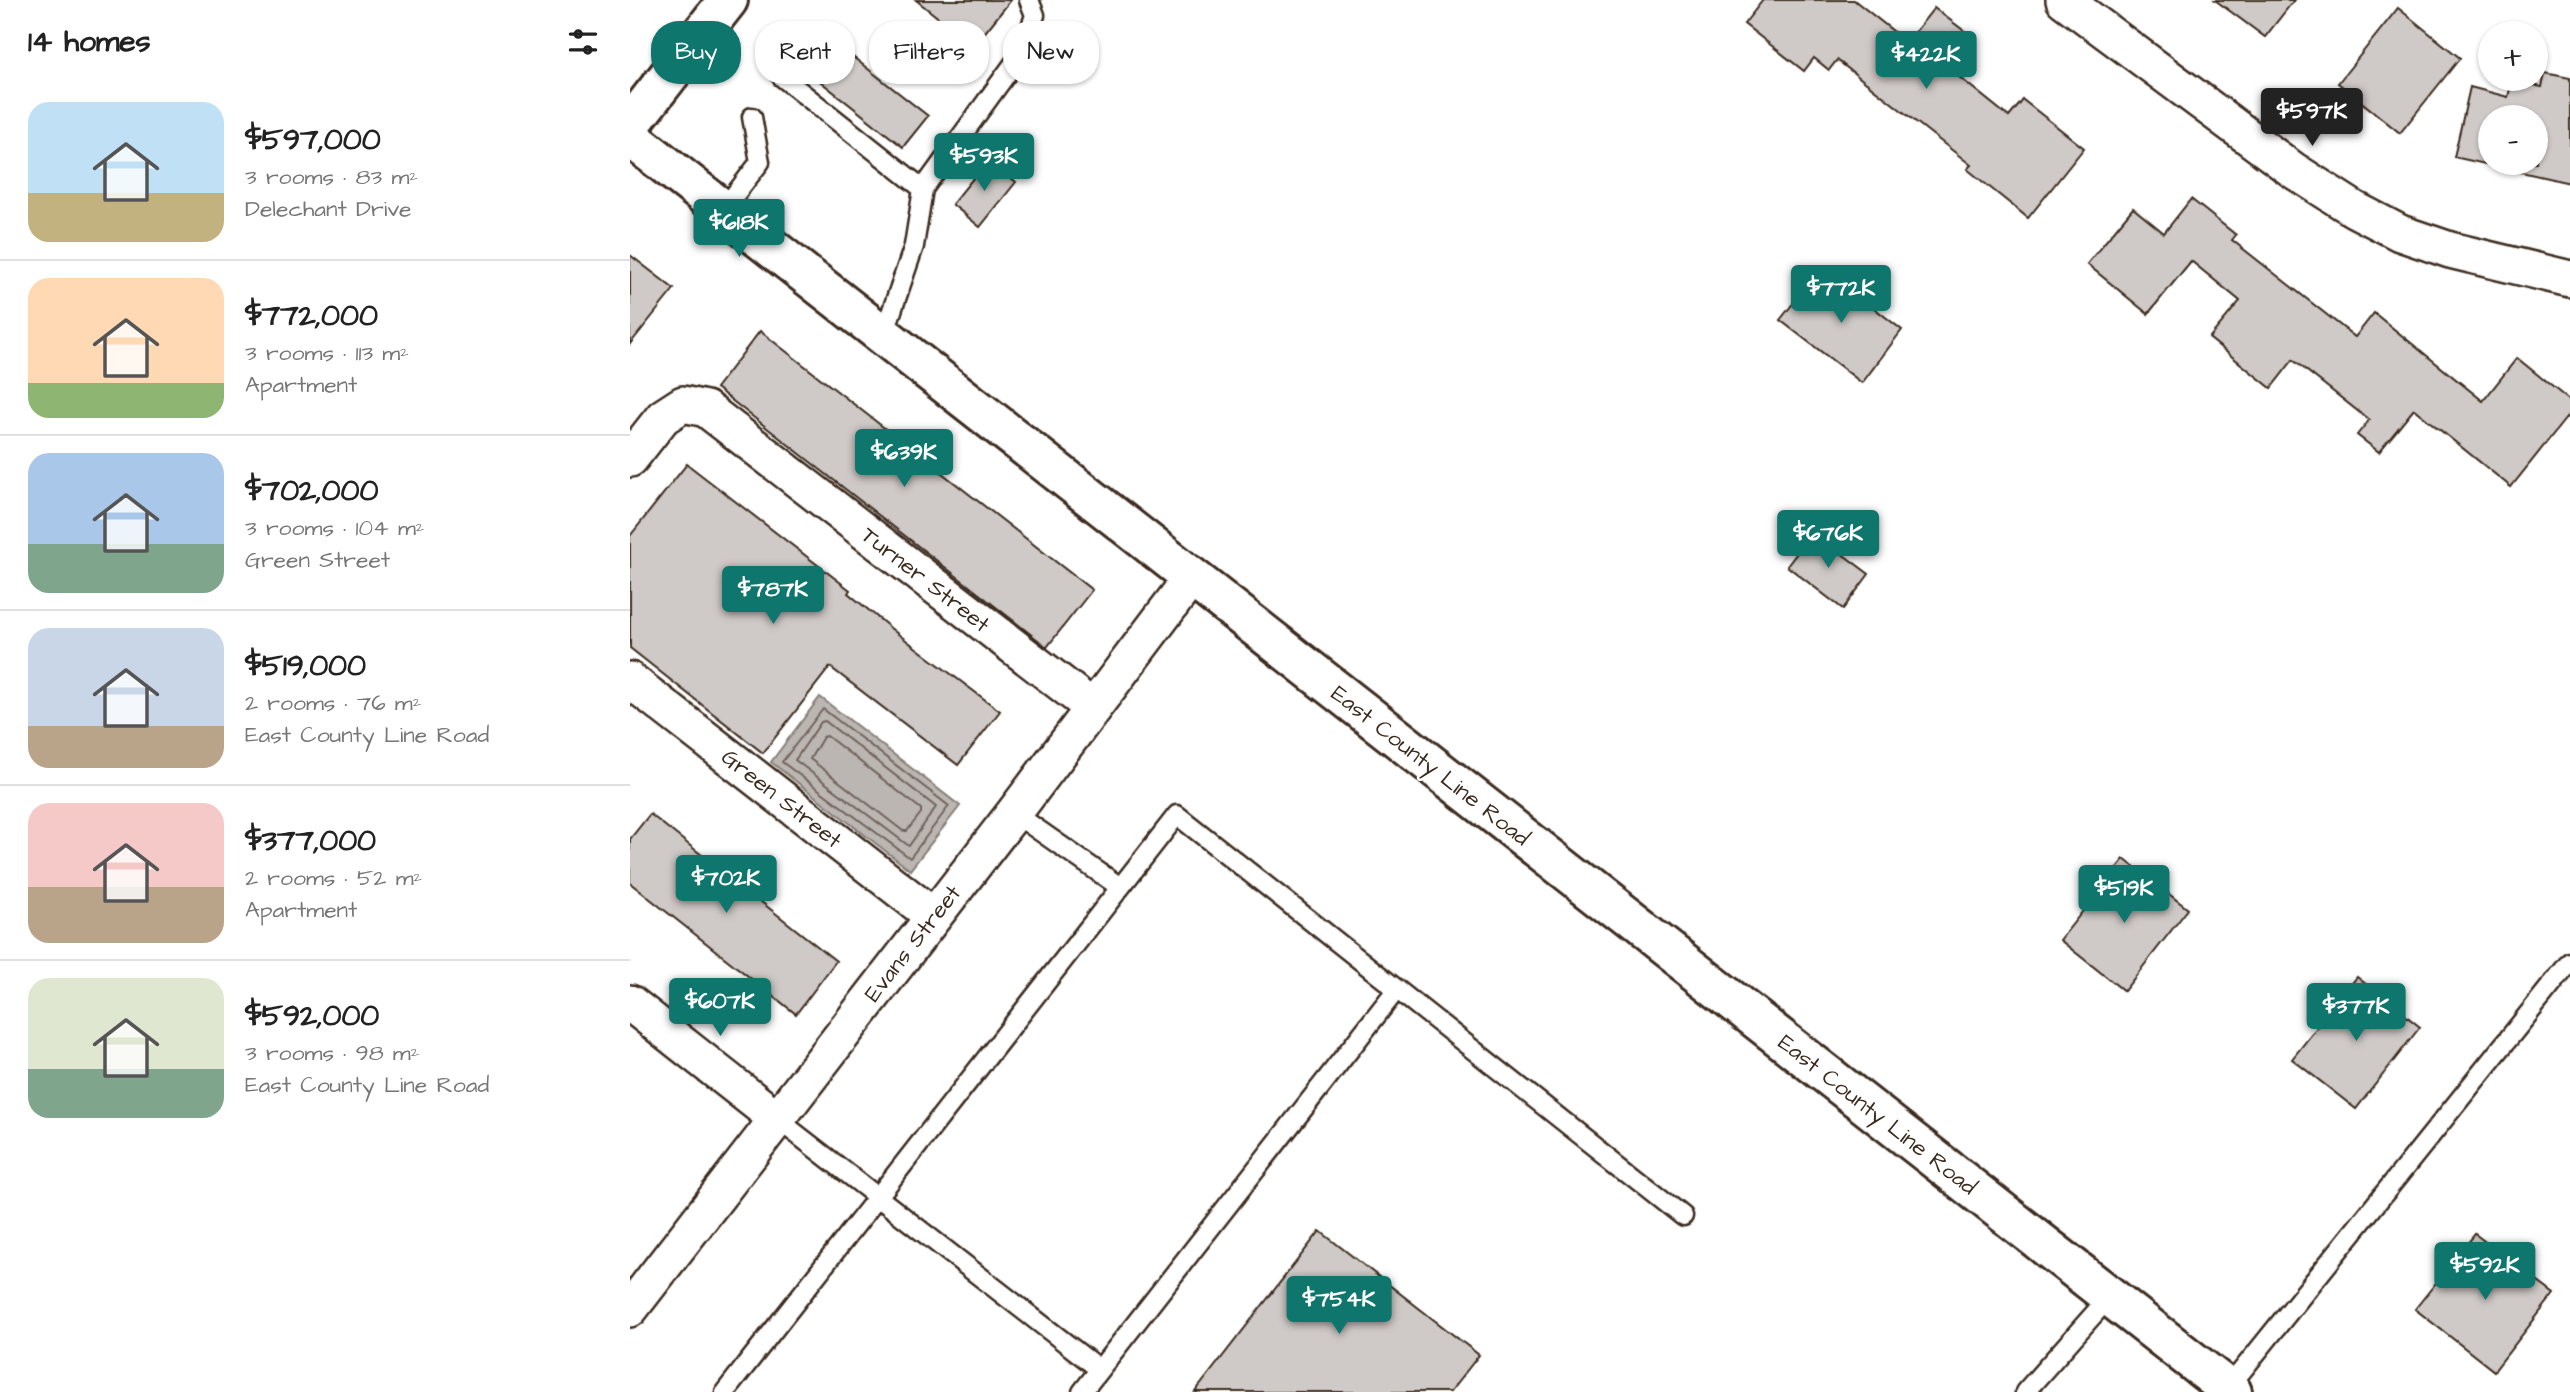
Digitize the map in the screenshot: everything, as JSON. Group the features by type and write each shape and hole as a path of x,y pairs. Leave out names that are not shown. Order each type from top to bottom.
{"main road":[{"path":"630,125 729,0"},
{"name":"East County Line Road","path":"630,137 2230,1390"}],"street":[{"path":"2064,0 2293,170 2354,209 2400,233 2450,250 2570,279"},
{"name":"Turner Street","path":"630,459 663,417 683,404 706,409 1093,708"},
{"name":"Evans Street","path":"630,1308 1014,813 1192,577"},
{"name":"Green Street","path":"630,680 933,916"},
{"path":"630,1003 776,1118"}],"lane":[{"path":"884,334 914,246 923,189 1023,51 1035,15 1029,0"},
{"path":"791,84 923,189"},
{"path":"723,209 760,162 752,117"},
{"path":"1014,813 1120,887"},
{"path":"725,1392 1177,815 1683,1216"},
{"path":"2230,1390 2570,962"},
{"path":"1082,1392 1397,989"},
{"path":"776,1118 1099,1369"},
{"path":"2025,1392 2110,1296"}],"water":[{"path":"820,697 960,806 910,870 771,762"}],"building":[{"path":"916,0 1011,0 989,27 989,21 942,21"},
{"path":"1763,0 1854,0 1907,42 1934,8 1967,33 1943,64 2009,117 2023,100 2084,148 2028,218 1967,169 1971,165 1837,60 1829,70 1814,58 1804,71 1744,24"},
{"path":"2215,0 2294,0 2265,37"},
{"path":"2398,8 2460,58 2400,133 2338,83"},
{"path":"855,59 869,70 869,84 887,84 928,116 903,147 824,84 855,84"},
{"path":"2548,74 2570,78 2570,183 2534,175 2548,175 2548,105 2478,105 2478,162 2454,157 2470,87 2508,97 2510,91 2548,91"},
{"path":"988,160 1016,182 980,227 952,204"},
{"path":"2191,199 2236,235 2232,240 2355,337 2374,313 2483,401 2517,358 2570,401 2570,413 2511,487 2414,409 2379,452 2357,435 2369,420 2293,360 2271,388 2209,338 2240,301 2191,261 2148,314 2087,264 2133,208 2164,233"},
{"path":"630,255 674,289 630,344"},
{"path":"1822,267 1902,330 1862,383 1780,320"},
{"path":"760,331 1092,590 1047,647 716,388"},
{"path":"687,464 850,590 848,593 894,631 1000,711 958,765 830,667 763,753 630,648 630,536"},
{"path":"1813,532 1869,574 1843,609 1787,566"},
{"path":"650,814 836,961 796,1014 630,883 630,839"},
{"path":"2124,859 2188,909 2124,991 2060,940"},
{"path":"2357,977 2420,1027 2356,1109 2292,1059"},
{"path":"1320,1231 1479,1355 1450,1392 1195,1392"},
{"path":"2475,1234 2554,1294 2494,1371 2415,1309"}]}
